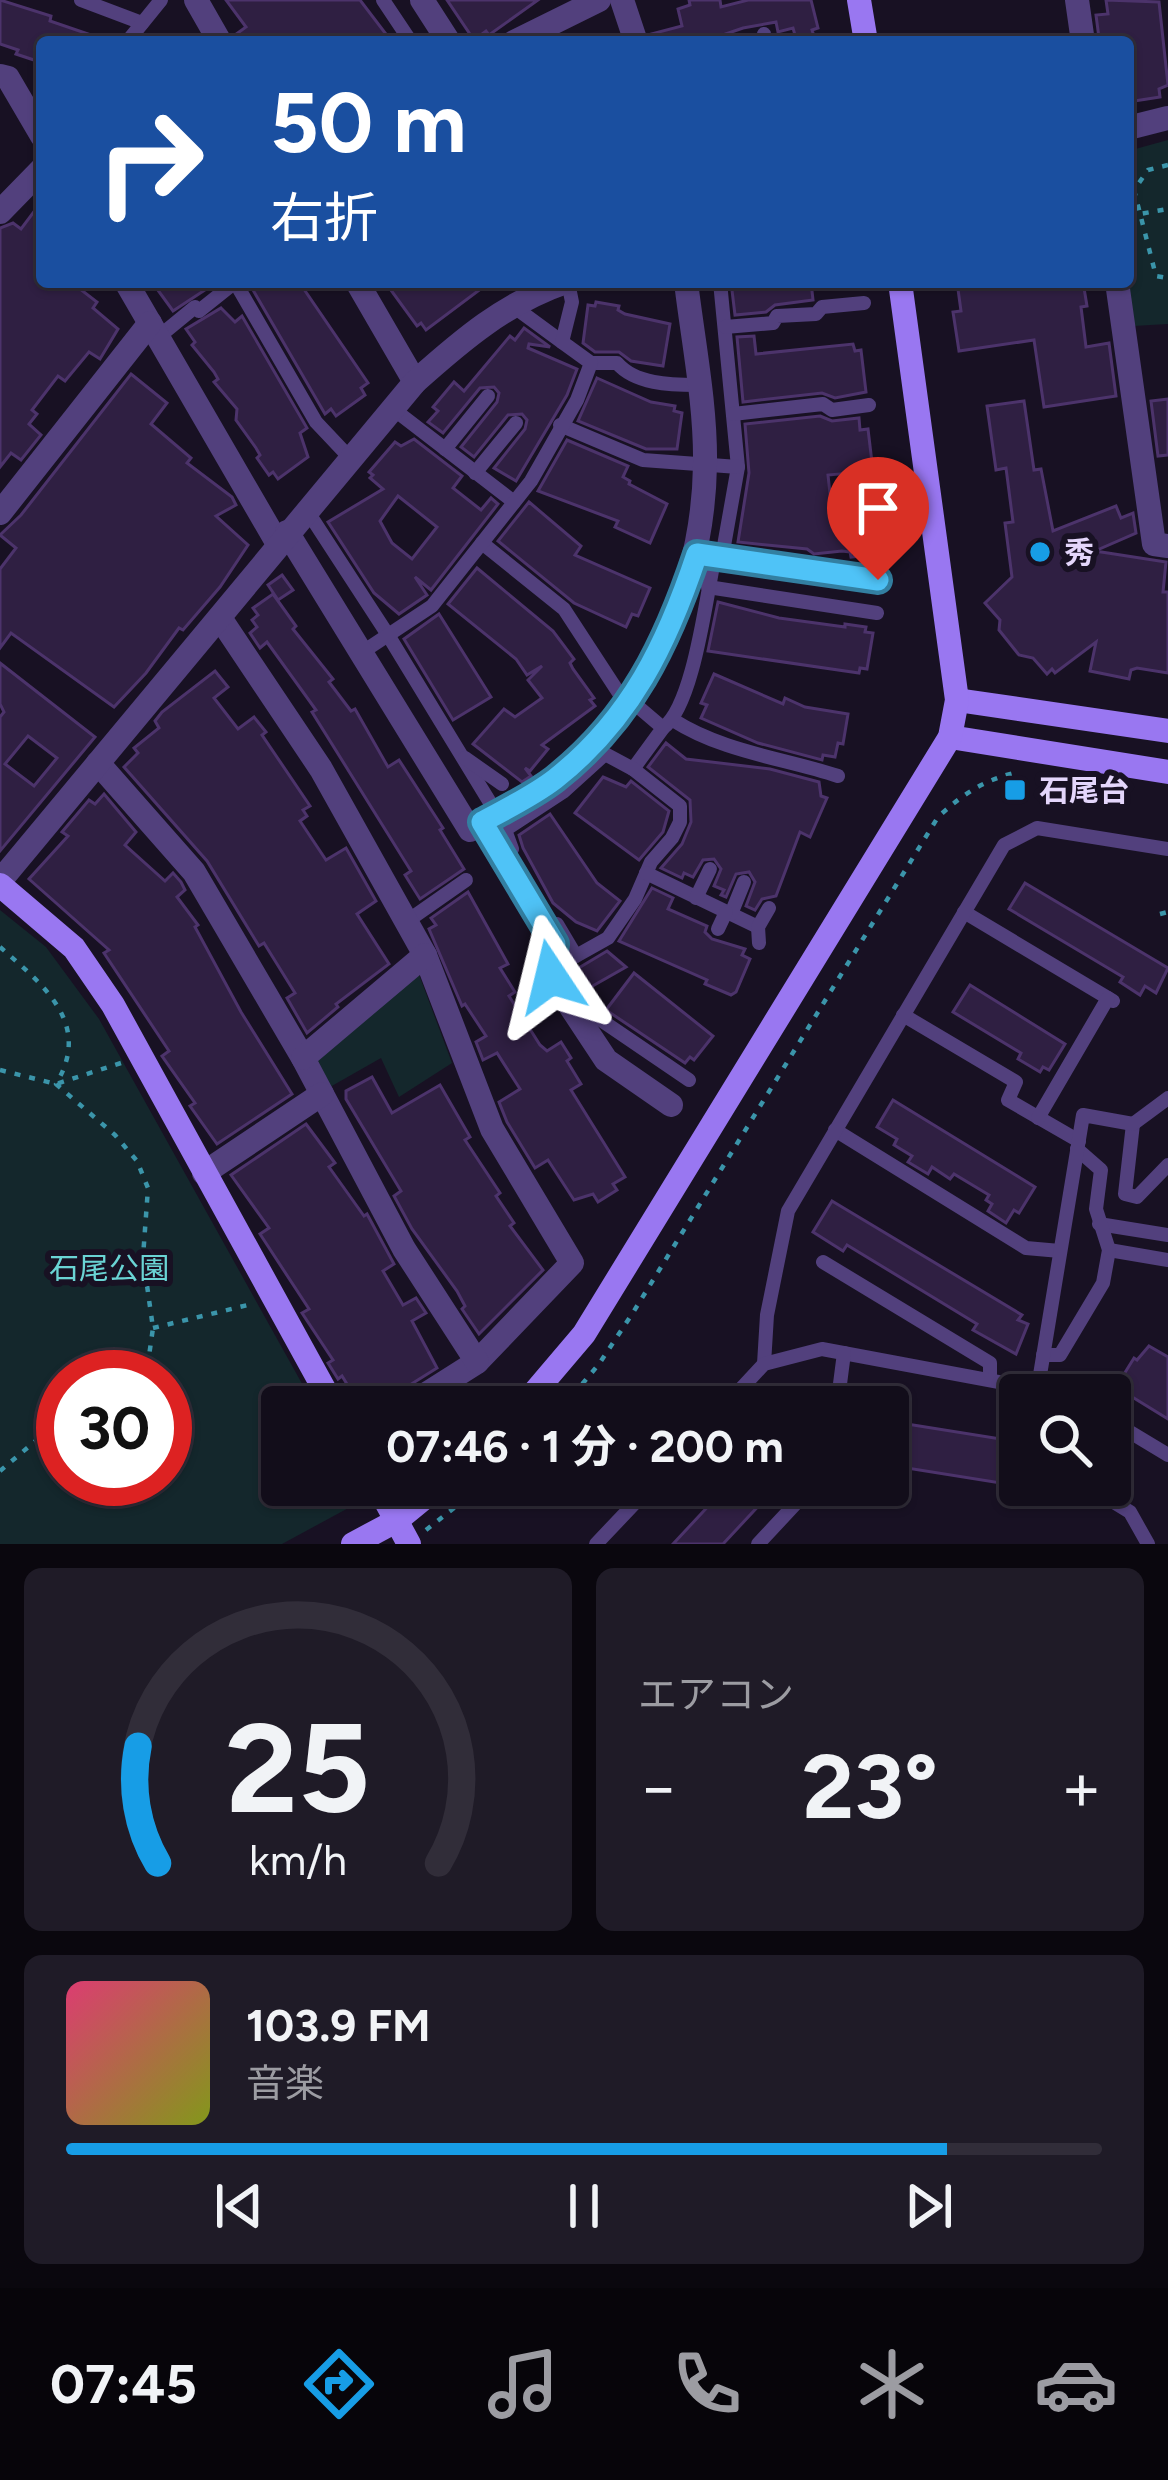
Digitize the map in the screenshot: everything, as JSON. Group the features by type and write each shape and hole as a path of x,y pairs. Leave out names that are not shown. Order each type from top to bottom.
{"street":[{"path":"196,0 217,36"},
{"path":"422,0 445,36"},
{"path":"526,36 599,0"},
{"path":"622,0 634,36"},
{"path":"860,0 865,36"},
{"path":"1076,0 1082,36"},
{"path":"0,76 8,78 36,120"},
{"path":"1134,126 1168,118"},
{"path":"0,212 36,176"},
{"path":"130,288 159,327 282,538 361,653 470,830 554,780 606,729 647,677 711,556 687,288"},
{"path":"360,288 415,382"},
{"path":"322,1386 113,1005 74,948 0,883 415,382 474,329 550,288"},
{"path":"541,1386 584,1334 950,737 957,700 902,288"},
{"path":"1118,288 1154,544 1168,546"},
{"path":"0,513 159,327"},
{"path":"711,556 878,580"},
{"path":"220,618 321,769 425,955 492,1129 572,1263 477,1362 439,1386"},
{"path":"957,700 1168,731"},
{"path":"950,737 1168,772"},
{"path":"98,763 194,872 303,1058 404,1250 477,1362"},
{"path":"489,818 555,944 551,977 606,1060 671,1105"},
{"path":"303,1058 425,955"},
{"path":"204,1173 322,1094"},
{"path":"388,1506 404,1536"},
{"path":"353,1544 404,1536 425,1506"}],"lane":[{"path":"81,0 142,23"},
{"path":"132,36 161,0"},
{"path":"383,0 407,36"},
{"path":"159,327 195,307 199,311 229,288"},
{"path":"238,288 316,422 350,458"},
{"path":"562,342 572,302 563,288"},
{"path":"633,769 668,724 698,648 711,556 738,466 721,288"},
{"path":"724,326 773,323 777,316 816,314 822,307 864,303"},
{"path":"512,306 591,363 617,364 620,370 647,381 698,386"},
{"path":"361,653 433,606 531,481 577,400 591,363"},
{"path":"446,449 488,396"},
{"path":"733,414 824,404 832,410 869,405"},
{"path":"392,408 514,502"},
{"path":"475,472 516,422"},
{"path":"560,425 643,460 738,466"},
{"path":"306,509 461,755 489,818"},
{"path":"482,543 564,609 628,701 668,724 752,754 838,776"},
{"path":"708,586 877,613"},
{"path":"576,956 505,837 506,830 563,792 605,754 633,769 680,806 680,822 608,938 576,956 567,961 565,970 592,1014 689,1080"},
{"path":"461,755 502,784"},
{"path":"764,1364 767,1315 788,1211 1004,845 1037,828 1168,849"},
{"path":"696,898 710,869"},
{"path":"646,873 728,913 758,935 769,908"},
{"path":"406,922 466,880"},
{"path":"718,929 744,882"},
{"path":"964,912 1110,1000 1038,1118"},
{"path":"903,1016 1016,1082 1008,1100 1078,1145 1101,1170 1096,1209 1109,1250 1103,1282 1060,1354 1043,1354"},
{"path":"1168,1098 1133,1124 1125,1194 1137,1197 1168,1165"},
{"path":"1040,1374 1083,1114 1133,1124"},
{"path":"835,1130 1026,1248 1060,1251"},
{"path":"1099,1224 1168,1235"},
{"path":"1109,1250 1168,1260"},
{"path":"823,1262 990,1363 990,1378"},
{"path":"744,1386 764,1364 822,1349 999,1380"},
{"path":"840,1386 844,1353"},
{"path":"1131,1433 1168,1455"},
{"path":"596,1544 632,1506"},
{"path":"758,1544 793,1506"},
{"path":"1120,1506 1130,1512 1148,1544"}],"path":[{"path":"1168,165 1148,170 1134,190 1156,276 1168,278"},
{"path":"1134,215 1168,209"},
{"path":"578,1386 634,1310 938,818 963,794 1014,773"},
{"path":"0,947 42,984 63,1013 70,1040 65,1068 56,1084"},
{"path":"56,1084 139,1054"},
{"path":"0,1070 56,1084 115,1135 137,1161 148,1188 143,1256 153,1328 150,1350"},
{"path":"153,1328 273,1298"},
{"path":"0,1472 36,1441"},
{"path":"404,1536 450,1506"}],"green space":[{"path":"1168,140 1168,324 1133,326 1129,288 1134,288 1134,149"},
{"name":"石尾公園","path":"0,910 46,947 99,1019 303,1386 261,1386 261,1506 352,1506 282,1544 0,1544"},
{"path":"418,972 452,1063 399,1097 381,1058 330,1087 314,1058"}],"building":[{"path":"0,0 94,36 36,36 36,61 0,44"},
{"path":"226,0 360,0 387,36 235,36 246,27"},
{"path":"447,0 538,0 489,35 486,31 471,36"},
{"path":"689,0 720,0 721,7 748,0 811,0 818,28 812,30 814,36 795,36 793,28 778,32 776,22 720,36 651,36 682,26 678,9 690,5"},
{"path":"1106,0 1159,2 1168,85 1159,89 1160,97 1134,101 1134,36 1099,36 1096,15 1108,14"},
{"path":"36,209 36,288 79,288 118,329 100,359 89,352 65,381 58,376 32,410 37,414 29,424 41,435 21,460 11,453 0,467 0,228 13,223 21,229"},
{"path":"156,288 208,288 173,311"},
{"path":"303,288 368,383 361,388 365,395 336,416 331,409 325,414 253,290"},
{"path":"389,288 482,288 426,330 421,323 417,326"},
{"path":"732,288 812,288 813,300 735,315"},
{"path":"958,288 1084,288 1087,306 1081,307 1086,347 1109,343 1116,396 1044,407 1034,340 959,351 953,312 961,311"},
{"path":"596,302 670,324 663,366 631,361 619,352 595,352 583,343 588,305"},
{"path":"221,308 235,322 242,316 307,428 300,433 308,457 278,479 257,458 260,455 236,420 237,409 214,382 218,379 186,329"},
{"path":"524,328 550,347 529,344 528,348 577,369 567,395 516,481 494,468 525,429 527,420 522,414 508,415 474,457 461,447 497,402 499,393 494,387 480,388 443,433 428,422 438,411 433,407 454,382 464,391 510,336 515,340"},
{"path":"754,336 756,354 853,344 855,351 861,350 866,392 743,402 737,337"},
{"path":"131,374 167,403 151,424 191,458 187,463 232,497 236,505 216,516 248,545 220,587 114,707 11,633 0,648 0,569 16,548 0,535 21,515"},
{"path":"597,378 651,402 675,406 674,411 682,413 677,449 646,449 578,421"},
{"path":"1168,399 1168,455 1158,456 1151,401"},
{"path":"1024,401 1034,470 1041,469 1053,531 1116,506 1121,518 1133,513 1136,533 1095,551 1166,562 1168,673 1137,668 1131,670 1129,679 1090,671 1096,642 1047,674 1033,658 1019,655 999,630 1000,620 985,603 1012,577 1005,523 1013,522 1006,468 996,470 987,406"},
{"path":"820,416 832,421 859,418 860,430 868,429 873,471 828,475 832,512 867,508 867,513 875,512 880,554 814,554 807,549 738,542 749,473 745,424"},
{"path":"414,439 462,476 453,488 481,510 491,498 498,504 431,590 415,577 427,595 399,614 374,593 328,522 383,489 369,472 395,442 401,446","holes":["398,496 437,527 412,559 392,543 380,521"]},
{"path":"567,440 628,466 623,477 629,484 667,504 650,543 615,527 618,521 538,491"},
{"path":"529,502 581,546 575,555 650,588 638,616 632,614 626,627 574,603 498,541"},
{"path":"477,568 553,631 594,698 590,700 595,706 542,745 548,749 530,771 525,768 531,776 522,782 473,744 504,709 515,717 542,698 528,680 542,666 527,675 516,659 448,604"},
{"path":"282,575 293,590 278,600 268,585"},
{"path":"273,594 296,626 293,629 333,679 329,682 351,711 355,709 388,767 399,760 464,869 420,899 405,875 411,871 312,712 316,710 267,642 260,648 250,633 257,627 253,608"},
{"path":"718,602 779,618 866,627 865,632 873,633 867,669 860,668 859,673 708,651"},
{"path":"439,614 491,697 453,720 404,639"},
{"path":"0,663 95,737 0,851 0,717 4,712","holes":["28,736 57,758 34,786 5,764"]},
{"path":"215,671 228,687 214,698 238,729 254,717 266,732 262,735 310,806 303,810 307,816 300,821 326,860 346,848 376,901 357,914 389,964 307,1033 287,998 295,993 264,943 259,946 207,861 124,767 138,753 134,748 159,728 155,721 162,712"},
{"path":"714,674 783,704 785,698 805,707 848,714 843,744 838,743 835,757 823,755 822,760 758,743 701,718 707,705 701,703"},
{"path":"666,743 686,759 770,769 819,782 821,796 827,798 810,837 800,832 776,896 762,899 755,910 746,906 755,882 749,872 736,874 726,897 721,895 724,890 714,886 721,869 714,859 703,860 693,877 684,873 682,878 661,868 682,844 691,822 690,800 648,767"},
{"path":"603,777 626,787 631,781 669,811 663,832 639,860 575,813"},
{"path":"104,794 136,832 125,845 165,881 173,873 181,882 185,890 177,897 198,925 241,1012 292,1094 217,1144 162,1056 169,1051 104,953 109,950 29,879 68,836 62,832 89,800 95,804"},
{"path":"550,814 597,883 620,901 597,931 576,922 553,903 523,848 519,835"},
{"path":"1025,883 1168,968 1156,993 1145,986 1140,995 1120,982 1123,977 1009,909"},
{"path":"652,888 673,898 668,909 707,926 705,932 712,939 745,949 742,955 750,959 736,992 731,995 705,984 707,980 619,941"},
{"path":"468,892 508,964 500,968 515,992 509,996 540,1045 547,1051 561,1042 581,1084 571,1090 625,1177 613,1184 617,1190 598,1202 593,1194 574,1200 548,1160 535,1168 507,1122 499,1102 520,1089 497,1053 483,1060 476,1042 486,1036 462,1006 429,929 436,925 431,918"},
{"path":"607,951 626,967 589,988 577,969"},
{"path":"634,973 713,1036 694,1060 690,1057 685,1063 606,1010"},
{"path":"970,985 1065,1044 1049,1070 1043,1067 1040,1072 1018,1059 1021,1053 953,1012"},
{"path":"372,1077 392,1113 440,1085 470,1137 465,1140 500,1193 496,1196 514,1223 510,1226 543,1270 479,1334 462,1309 465,1306 457,1291 412,1229 394,1196 401,1191 346,1099 346,1091"},
{"path":"893,1100 1035,1187 1019,1213 1014,1210 1006,1223 988,1211 989,1195 954,1174 950,1179 932,1167 928,1174 908,1162 912,1156 894,1145 897,1139 877,1127"},
{"path":"306,1124 335,1163 329,1167 367,1214 394,1264 383,1271 403,1305 416,1298 426,1313 412,1321 437,1368 408,1386 348,1386 342,1376 338,1379 328,1363 333,1360 302,1313 309,1309 260,1234 269,1228 231,1175"},
{"path":"832,1201 1022,1315 1018,1320 1028,1324 1016,1354 973,1330 977,1324 847,1245 843,1251 813,1232"},
{"path":"1149,1346 1168,1357 1168,1419 1131,1396 1131,1374 1124,1374"},
{"path":"909,1424 999,1439 999,1483 909,1468"},
{"path":"708,1506 758,1506 723,1544 673,1544"}],"place":[{"name":"秀","path":"1040,552"},
{"name":"石尾台","path":"1015,790"}],"route":[{"path":"551,977 555,944 482,822 554,780 606,729 647,677 697,554 878,580"}]}
